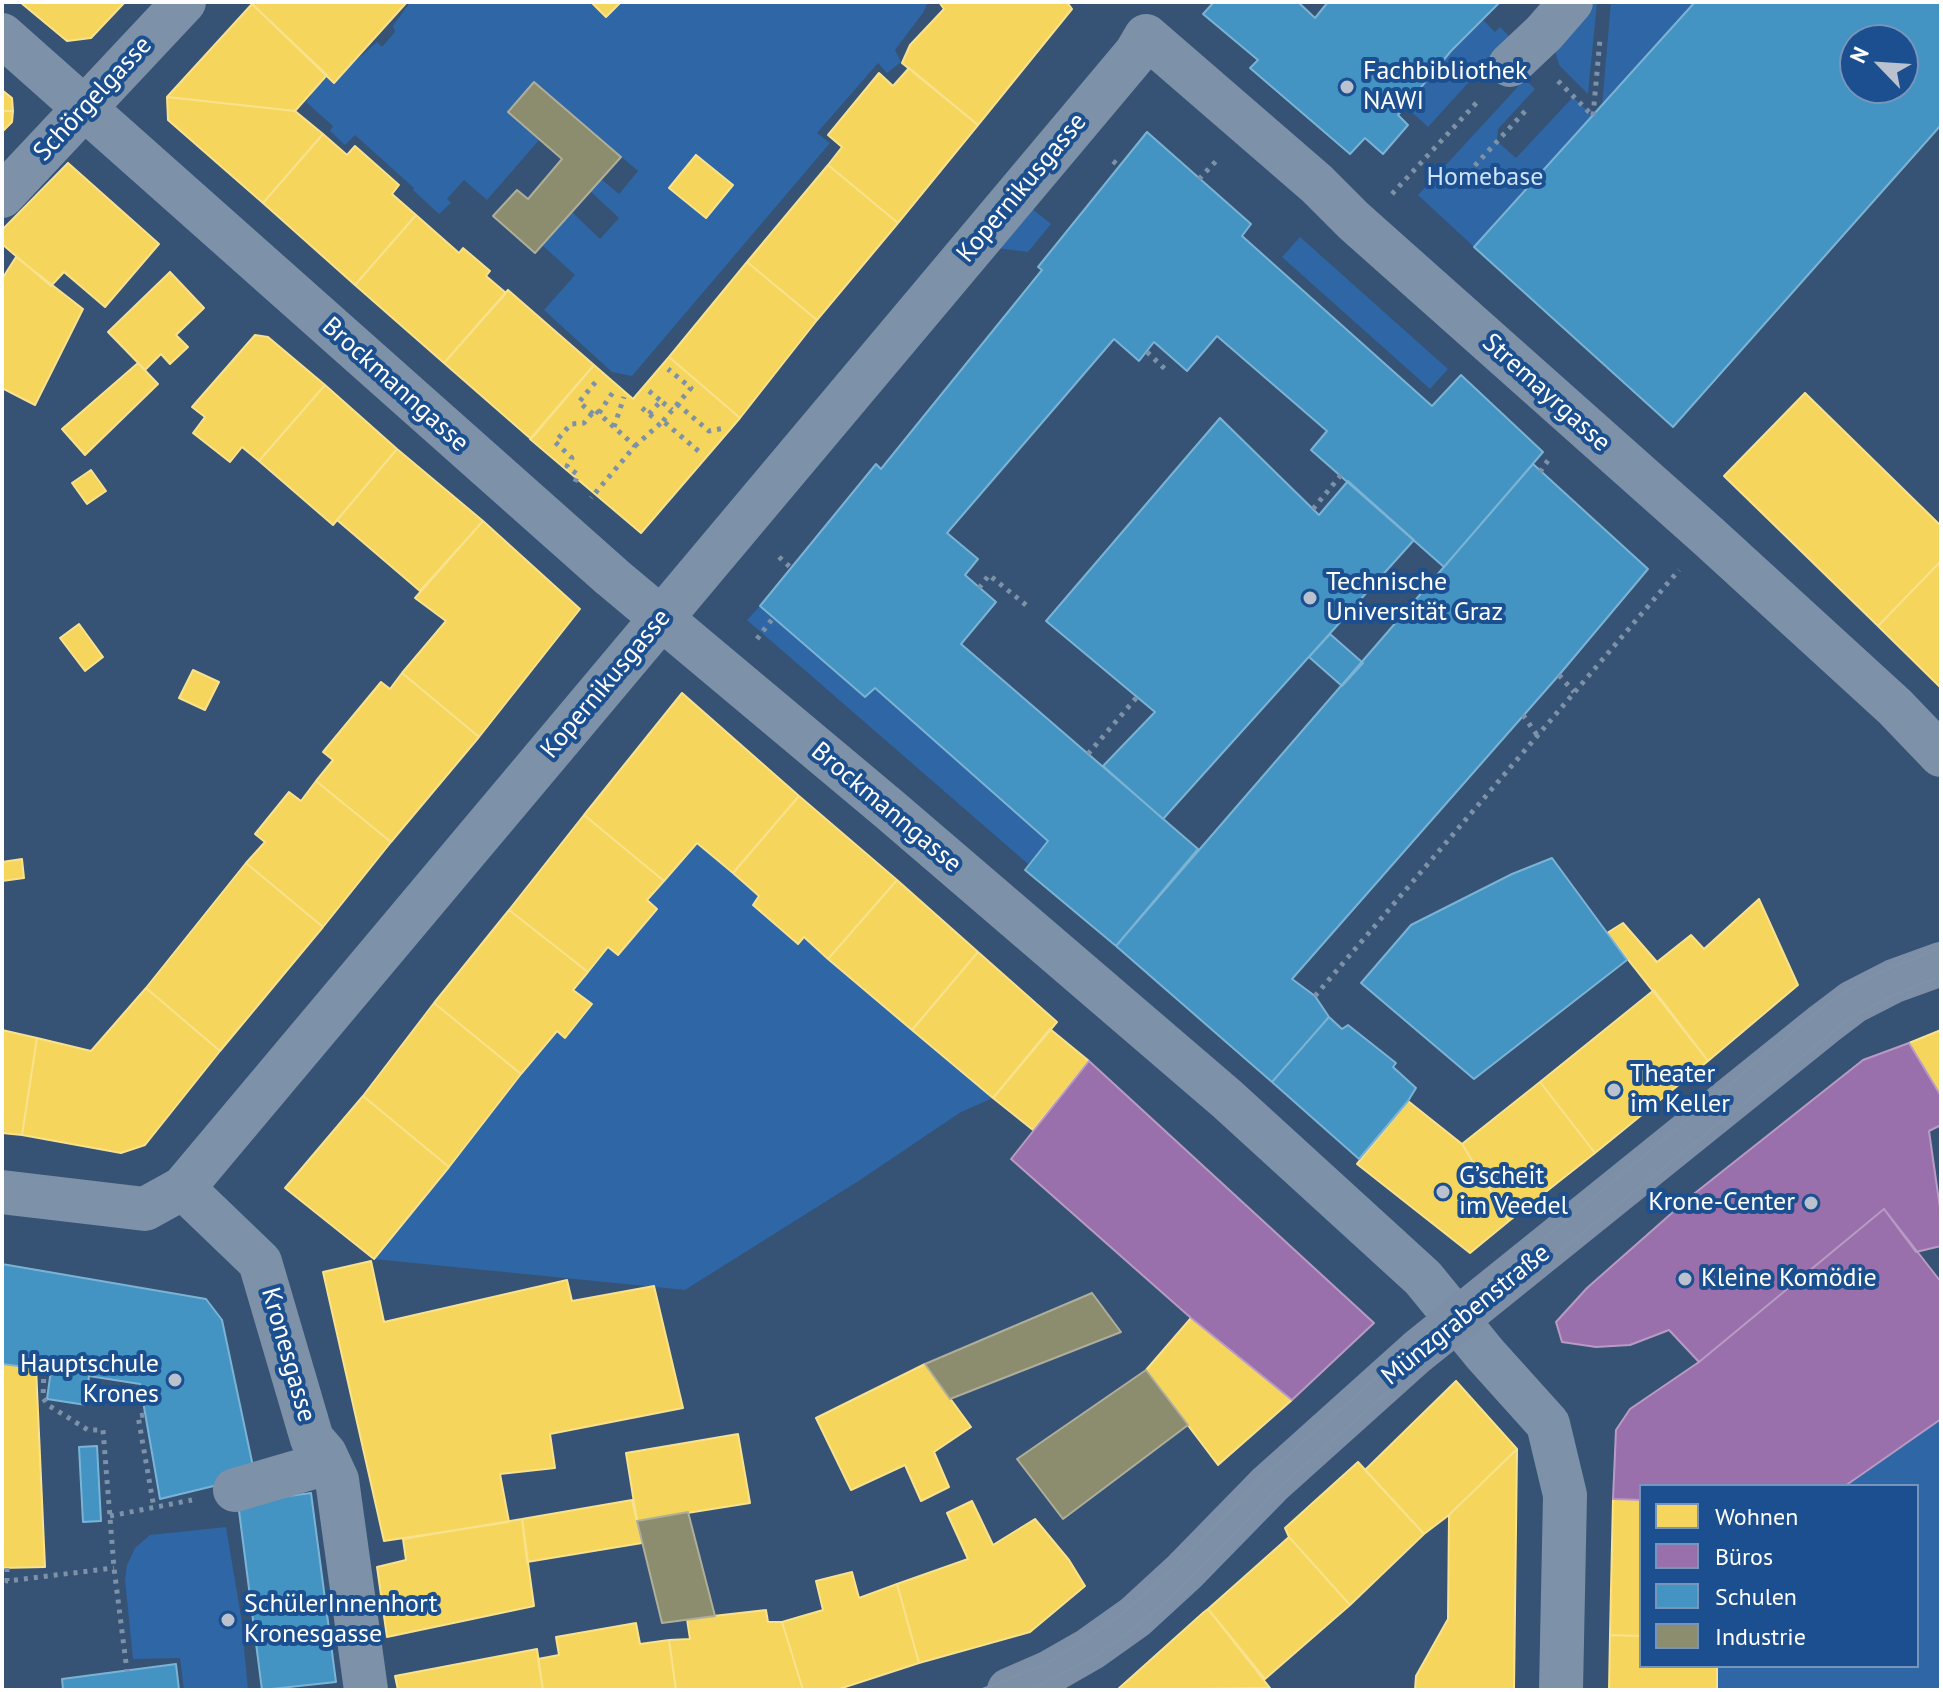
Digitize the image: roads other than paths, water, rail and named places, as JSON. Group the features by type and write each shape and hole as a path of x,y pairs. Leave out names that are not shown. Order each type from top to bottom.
{"main road":[{"name":"Münzgrabenstraße","path":"1009,1690 1048,1673 1090,1649 1135,1617 1270,1484 1417,1352 1838,1013 1894,981 1941,964"}],"street":[{"name":"Schörgelgasse","path":"2,196 184,2"},
{"path":"1510,65 1544,33 1586,16"},
{"name":"Brockmanngasse","path":"2,35 661,619 901,819 1227,1099 1423,1278 1548,1424 1565,1495 1561,1690"},
{"name":"Stremayrgasse","path":"1146,36 1317,184 1366,232 1708,536 1895,707 1941,755"},
{"name":"Kopernikusgasse","path":"2,1192 145,1209 183,1188 1136,53 1146,36"},
{"name":"Kronesgasse","path":"183,1188 260,1262 312,1439 325,1454 337,1480 366,1690"},
{"path":"235,1490 307,1469 325,1454"}],"tram line":[{"path":"980,1690 1043,1665 1128,1609 1176,1566 1262,1478 1412,1346 1829,1002 1874,975 1941,948"},
{"path":"1031,1690 1096,1656 1141,1623 1182,1587 1275,1491 1424,1360 1850,1018 1896,994 1941,976"}],"place":[{"name":"Fachbibliothek NAWI","path":"1347,87"},
{"name":"Technische Universität Graz","path":"1310,598"},
{"name":"Theater im Keller","path":"1614,1090"},
{"name":"G’scheit im Veedel","path":"1443,1192"},
{"name":"Krone-Center","path":"1811,1203"},
{"name":"Kleine Komödie","path":"1685,1279"},
{"name":"Hauptschule Krones","path":"175,1380"},
{"name":"SchülerInnenhort Kronesgasse","path":"228,1620"}],"park label":[{"name":"Homebase","path":"1485,178"}]}
